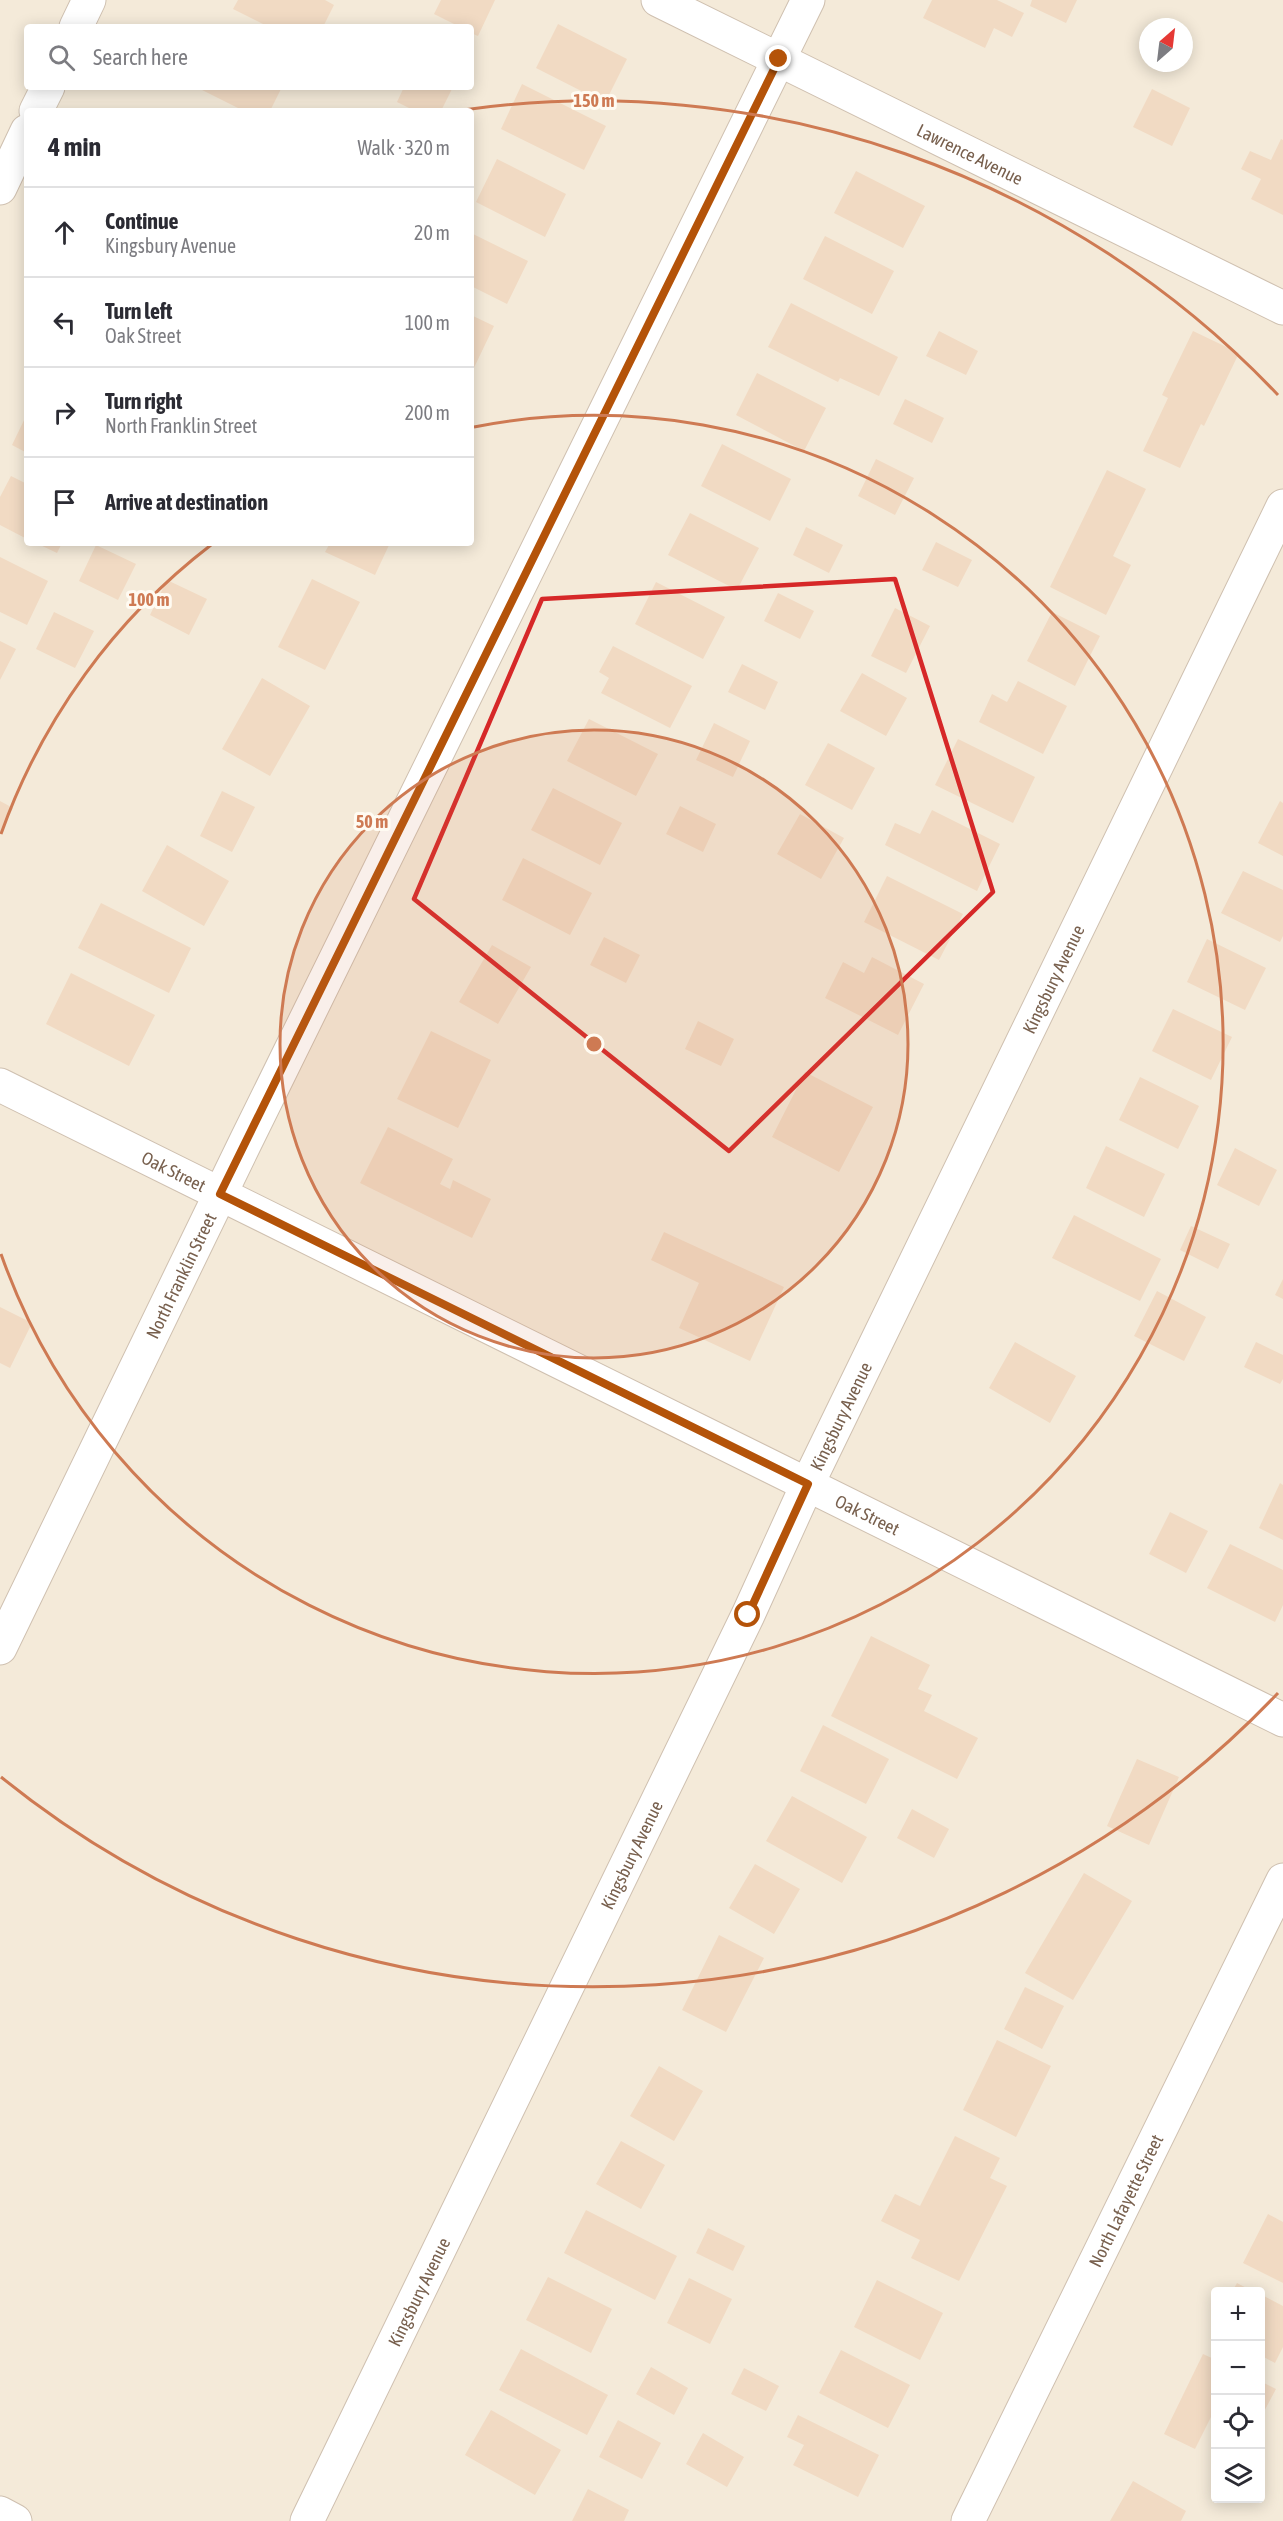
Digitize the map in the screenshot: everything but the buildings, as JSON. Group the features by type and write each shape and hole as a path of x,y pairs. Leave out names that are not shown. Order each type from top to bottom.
{"street":[{"path":"77,24 89,0"},
{"name":"Lawrence Avenue","path":"658,0 1283,308"},
{"name":"North Franklin Street","path":"0,1648 220,1194 808,0"},
{"path":"38,108 46,90"},
{"path":"0,188 24,137"},
{"name":"Kingsbury Avenue","path":"307,2521 748,1615 808,1484 1283,506"},
{"name":"Oak Street","path":"0,1085 1283,1720"},
{"name":"North Lafayette Street","path":"968,2521 1283,1880"},
{"path":"0,2513 15,2521"}],"highlighted area":[{"path":"895,579 993,892 729,1151 414,899 542,599"}],"shaded area":[{"path":"0,0 1283,0 1283,2521 0,2521"}],"route":[{"path":"748,1615 808,1484 220,1194 779,59"}]}
